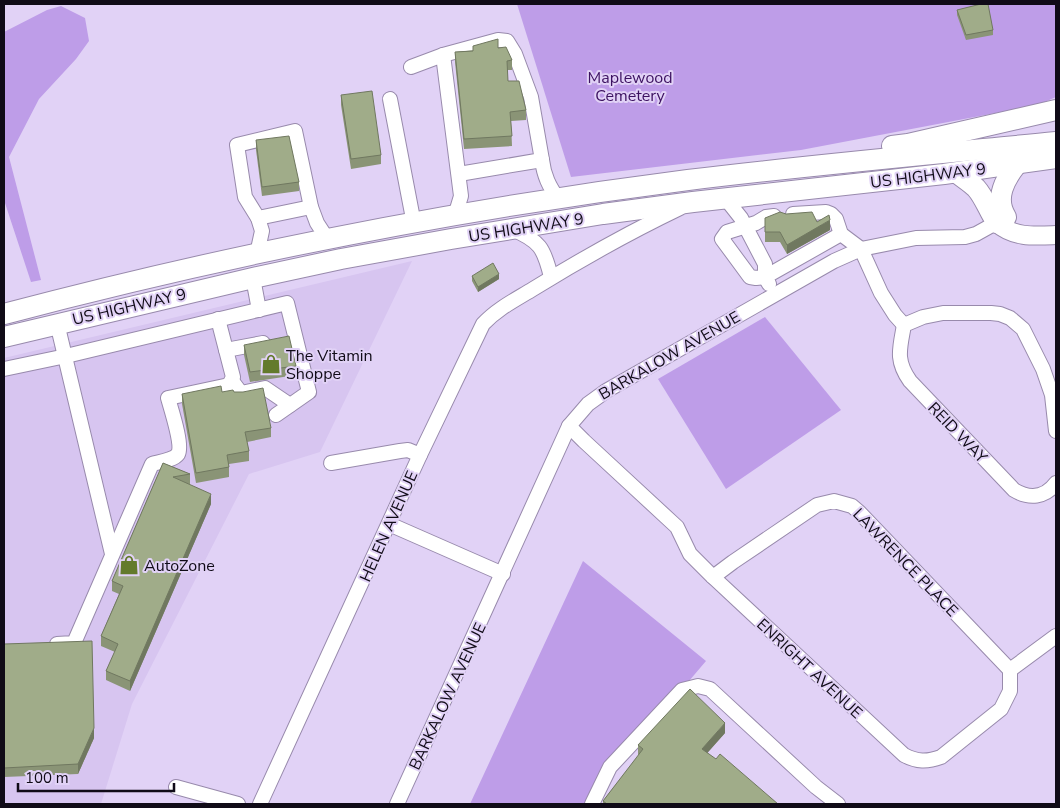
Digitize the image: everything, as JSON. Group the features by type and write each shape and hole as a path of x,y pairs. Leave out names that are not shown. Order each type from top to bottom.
{"highway":[{"path":"796,167 841,152 908,144 1056,110"},
{"name":"US HIGHWAY 9","path":"7,312 257,254 456,216 558,199 796,167 1056,142"},
{"name":"US HIGHWAY 9","path":"4,337 57,323 341,259 512,229 693,202 957,173 1056,158"},
{"path":"957,173 976,188 989,213 1001,220 1003,188 1007,176 1017,164"}],"main road":[{"path":"1001,220 1012,233 1026,236 1048,235"}],"street":[{"path":"411,67 443,55 494,41 503,40 509,44 516,54 534,105 544,175 558,199"},
{"path":"443,55 461,196 456,216"},
{"path":"390,99 414,224"},
{"path":"257,254 262,231 258,218 245,197 237,145 295,131 311,207 317,223 328,240"},
{"path":"459,174 542,160"},
{"path":"726,199 745,226 764,264 766,276 775,294"},
{"name":"HELEN AVENUE","path":"260,804 420,455 483,324 499,309 551,277 651,222 693,202"},
{"path":"258,218 311,207"},
{"path":"842,234 766,276 756,278 750,277 722,239 727,232 756,223 766,217 826,212 831,214 836,219 842,234 861,248 888,304 904,325 923,317 943,313 991,313 1010,318 1023,330 1043,369 1052,395 1056,431"},
{"name":"BARKALOW AVENUE","path":"398,804 569,426 588,404 602,394 775,294 861,248 916,238 976,234 1001,220"},
{"path":"512,229 539,244 547,258 551,277"},
{"path":"253,278 259,310"},
{"path":"4,369 287,303 309,392 276,415"},
{"path":"42,644 74,643 152,464 175,457 178,454 179,444 168,398 229,385 232,381 233,377 218,319"},
{"path":"57,323 112,554"},
{"name":"REID WAY","path":"904,325 899,352 904,372 910,381 1014,490 1029,497 1038,496 1051,490 1056,484"},
{"path":"226,350 295,336"},
{"path":"232,381 240,393 265,388 290,405"},
{"name":"ENRIGHT AVENUE","path":"569,426 677,528 690,554 713,577 904,755 913,760 931,761 941,757 1001,709 1010,692 1010,670"},
{"path":"331,463 408,450 420,455"},
{"name":"LAWRENCE PLACE","path":"713,577 817,505 834,501 843,502 859,512 1010,670"},
{"path":"389,524 502,574"},
{"path":"1010,670 1056,636"},
{"path":"592,804 610,768 682,690 698,686 710,689 816,787 838,804"},
{"path":"176,787 238,804"}],"shaded area":[{"path":"412,261 320,452 249,474 132,704 101,804 4,804 4,358"}],"green space":[{"name":"Maplewood Cemetery","path":"517,4 1056,4 1056,97 1038,105 801,150 571,177"},
{"path":"61,6 85,18 89,41 76,59 39,99 9,157 41,280 31,282 4,200 4,32 47,10"},
{"path":"765,317 841,410 726,489 658,379"},
{"path":"583,561 706,661 598,788 592,804 470,804"}],"building":[{"path":"988,4 993,30 966,35 957,10"},
{"path":"498,39 498,48 506,47 512,60 507,61 508,81 519,81 526,110 510,112 512,136 464,139 455,52 473,51 473,46"},
{"path":"372,91 381,155 351,159 341,95"},
{"path":"289,136 299,182 262,187 256,140"},
{"path":"780,212 786,214 812,212 817,222 829,215 830,220 787,245 780,232 765,232 765,218"},
{"path":"493,263 499,274 478,287 472,276"},
{"name":"The Vitamin Shoppe","path":"289,336 296,366 250,372 244,345"},
{"path":"221,386 222,392 233,390 234,392 243,392 263,388 271,428 245,432 249,451 227,455 229,467 196,473 182,394"},
{"path":"163,463 190,474 173,477 211,494 130,681 106,671 118,644 101,636 123,586 112,581"},
{"path":"92,641 94,728 78,764 4,768 4,644"},
{"path":"690,689 725,723 702,749 716,759 720,754 778,804 607,804 603,801 643,749 638,745"}],"place":[{"name":"The Vitamin Shoppe","path":"271,364"},
{"name":"AutoZone","path":"129,565"}]}
